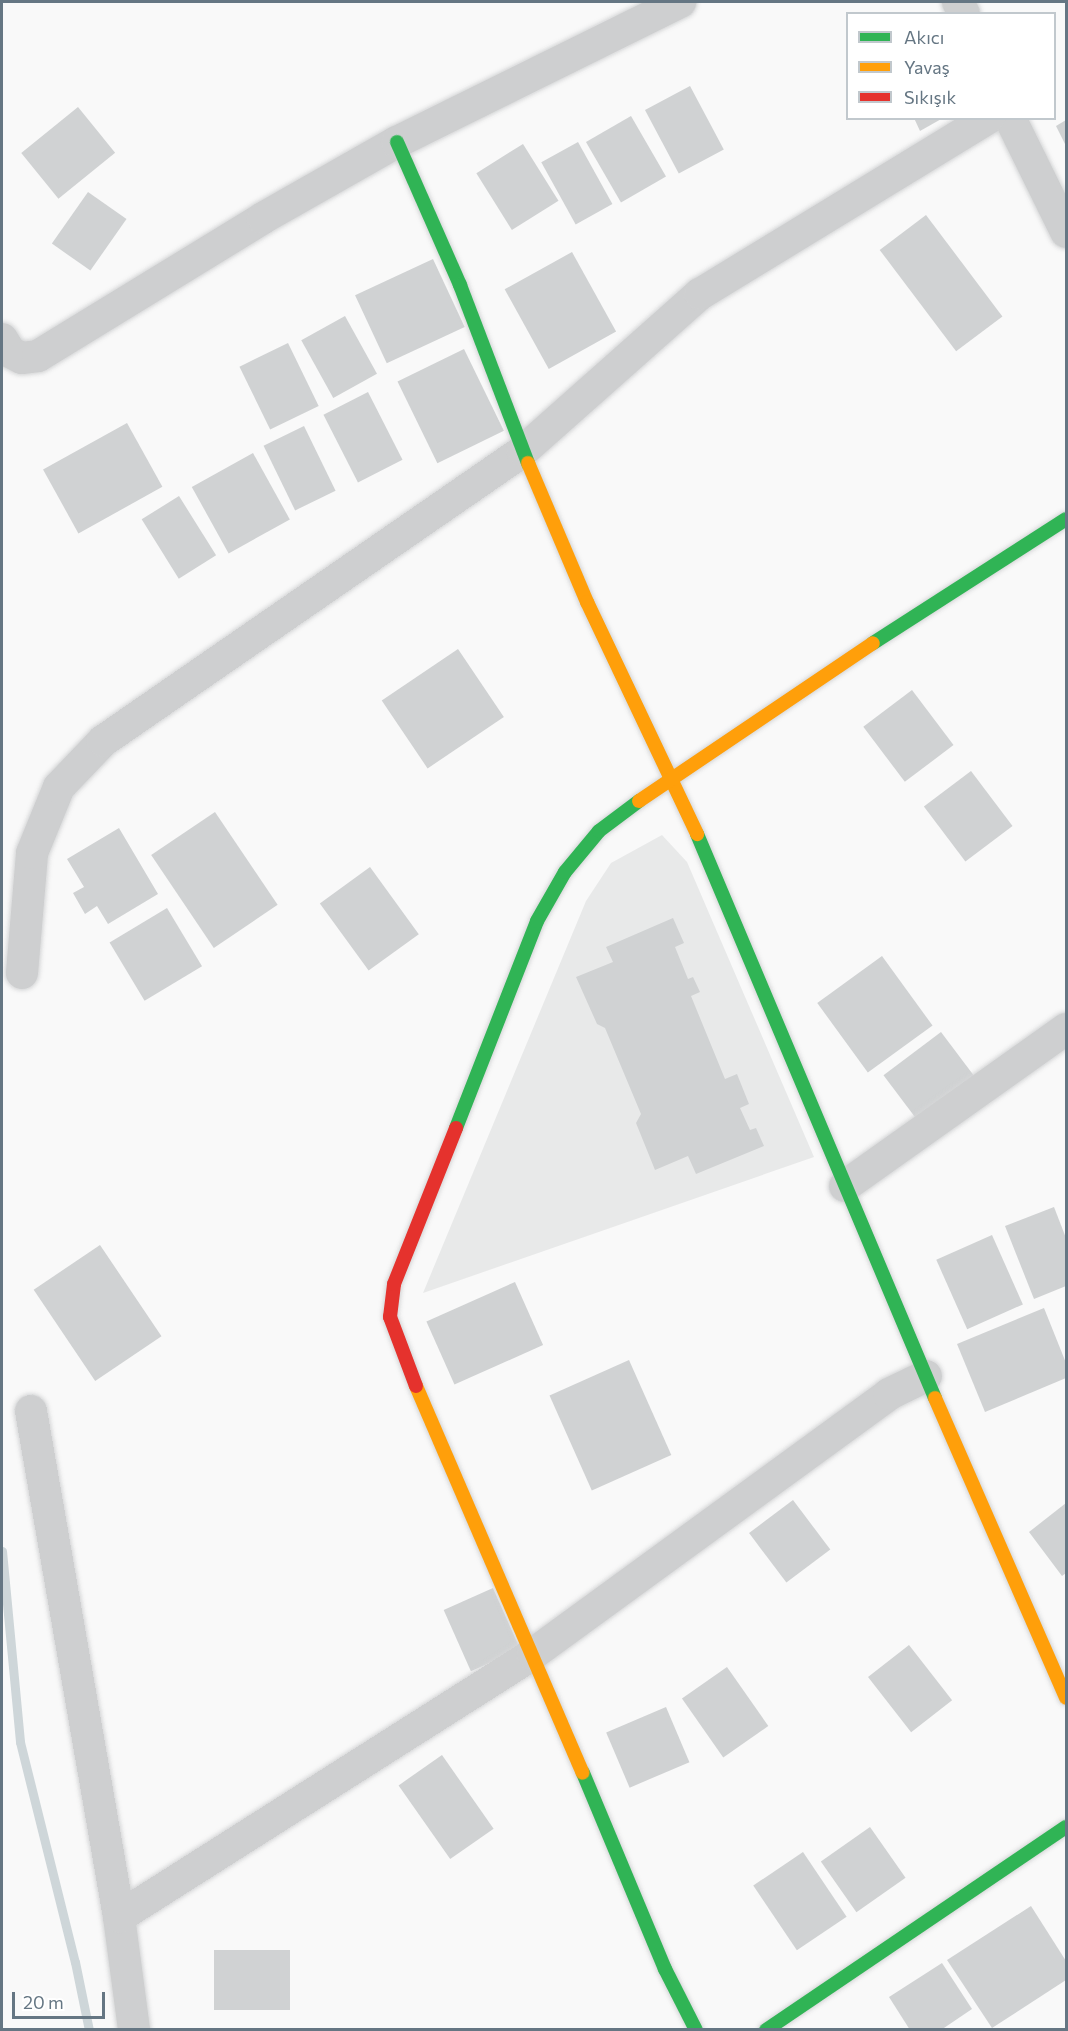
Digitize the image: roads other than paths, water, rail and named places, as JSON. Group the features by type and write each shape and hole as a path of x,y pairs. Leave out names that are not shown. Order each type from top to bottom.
{"street":[{"path":"2,339 10,352 22,358 38,356 263,218 397,142 680,2"},
{"path":"22,973 32,853 59,787 96,749 523,451 700,294 985,120"},
{"path":"1011,120 1066,232"},
{"path":"397,142 460,285 523,451 587,602 701,841 926,1376 1066,1698"},
{"path":"696,2030 665,1969 533,1654 412,1380 390,1317 394,1284 537,921 565,872 600,831 670,778 868,646 1066,519"},
{"path":"846,1186 1066,1029"},
{"path":"119,1917 533,1654 890,1394 926,1376"},
{"path":"31,1411 119,1917 134,2030"},
{"path":"766,2030 1066,1827"}],"waterway":[{"path":"2,1551 20,1742 75,1962 89,2030"}]}
